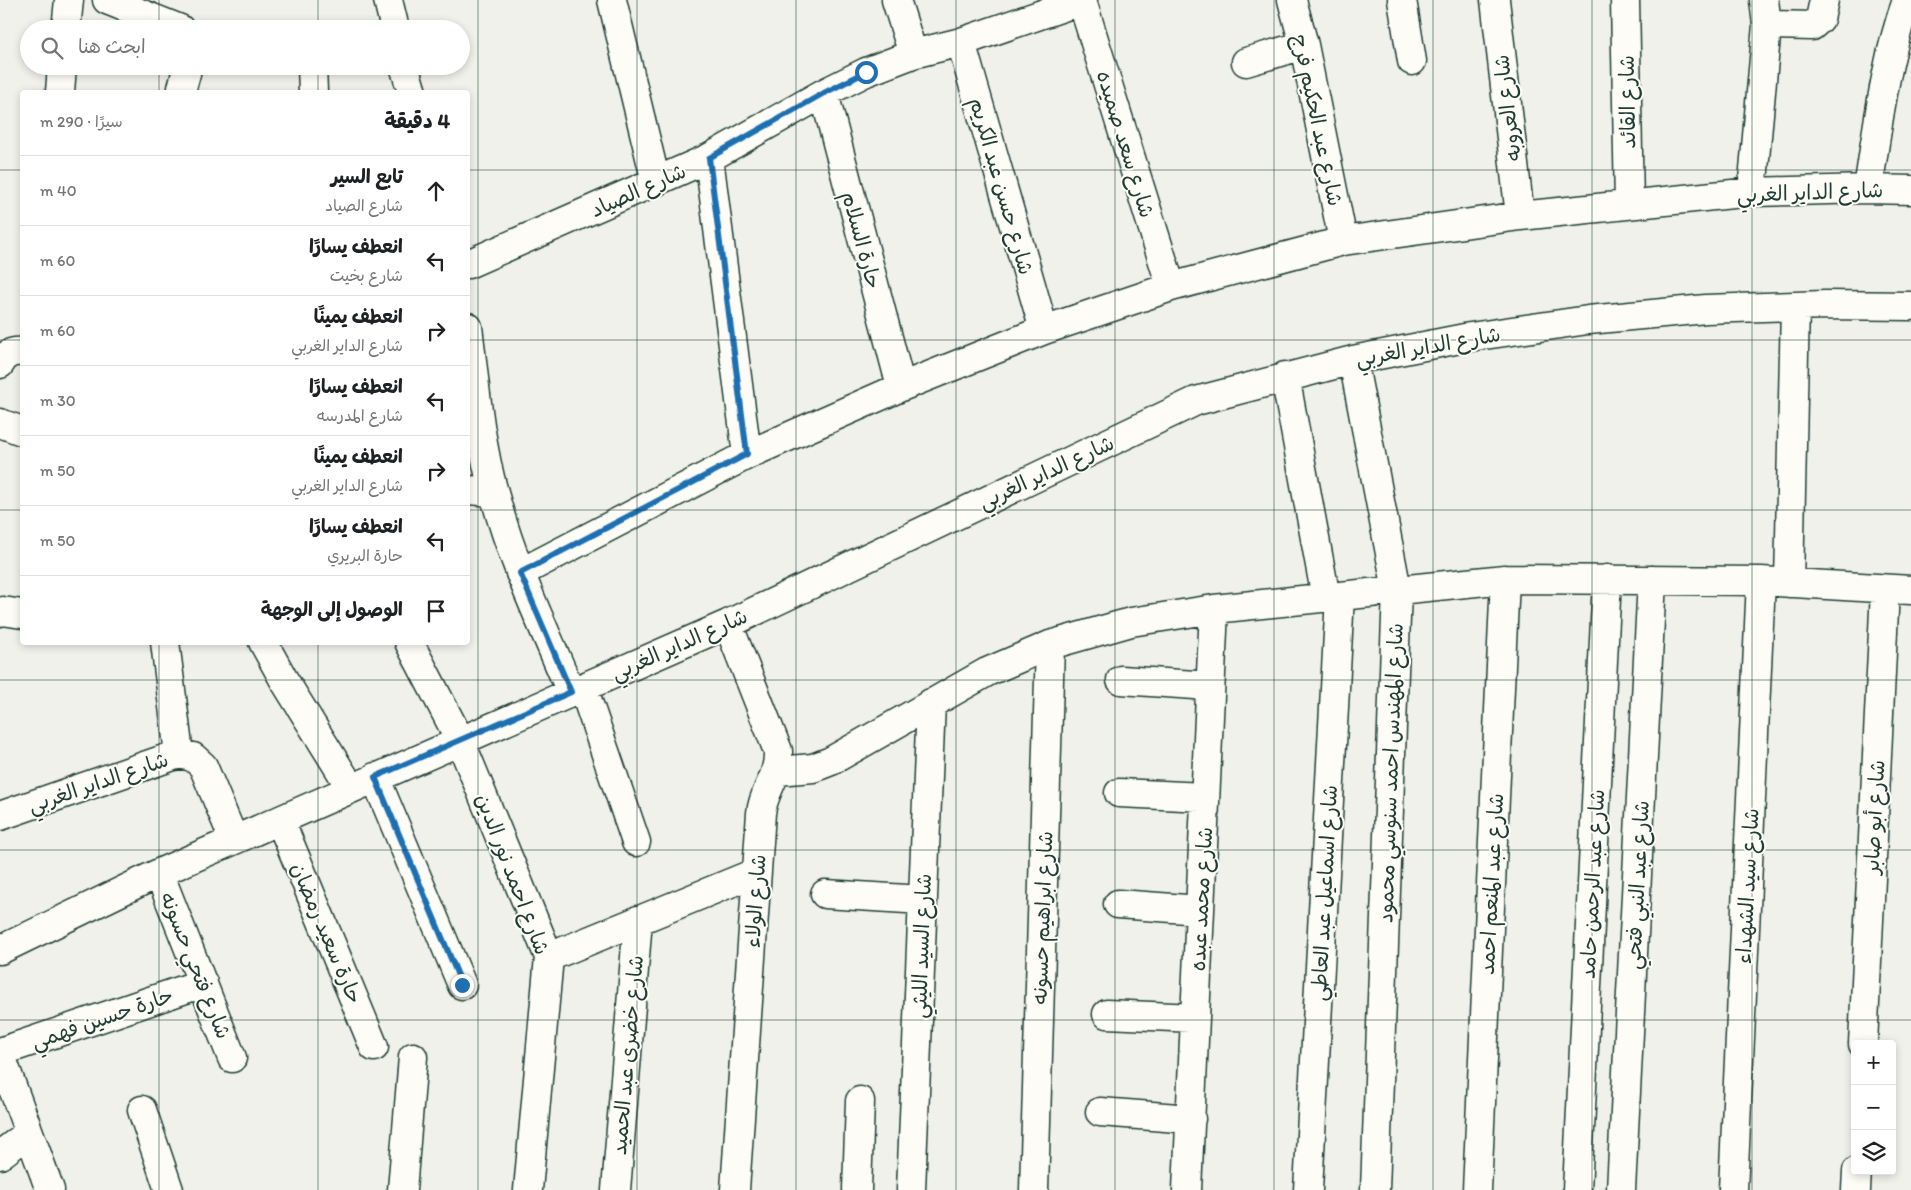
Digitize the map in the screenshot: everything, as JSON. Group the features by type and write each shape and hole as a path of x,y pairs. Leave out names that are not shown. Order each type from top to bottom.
{"street":[{"path":"67,20 68,0"},
{"path":"107,0 157,20"},
{"path":"388,0 393,20"},
{"path":"612,0 656,182"},
{"path":"896,0 913,54"},
{"name":"شارع الصياد","path":"470,263 709,158 824,93 866,72 913,54 961,42 1082,0"},
{"name":"شارع سعد صميده","path":"1082,0 1171,287"},
{"name":"شارع عبد الحكيم فرج","path":"1292,0 1304,45 1343,241"},
{"path":"1402,0 1412,60"},
{"name":"شارع العروبه","path":"1495,0 1520,216"},
{"name":"شارع القائد","path":"1625,0 1629,204"},
{"path":"1752,192 1765,13 1812,26 1820,19 1824,0"},
{"path":"1868,189 1889,61 1908,0"},
{"name":"شارع حسن عبد الكريم","path":"961,42 1044,330"},
{"path":"1246,62 1304,45"},
{"path":"60,90 61,75"},
{"path":"312,75 313,90"},
{"path":"407,75 411,90"},
{"name":"حارة السلام","path":"824,93 901,387"},
{"path":"709,158 747,454"},
{"name":"شارع الداير الغربي","path":"520,573 747,454 901,387 1044,330 1171,287 1343,241 1520,216 1752,192 1868,189 1911,190"},
{"name":"شارع الداير الغربي","path":"0,950 159,873 363,782 728,624 1196,401 1353,360 1470,337 1588,320 1706,309 1825,305 1911,306"},
{"path":"1789,583 1795,306"},
{"path":"0,364 6,354 14,351 20,352"},
{"path":"470,355 478,419 480,491 577,689 636,842"},
{"name":"شارع المهندس احمد سنوسي محمود","path":"1353,360 1397,590 1375,1190"},
{"name":"شارع اسماعيل عبد العاطي","path":"1286,376 1333,597 1308,1190"},
{"path":"0,422 20,430"},
{"path":"777,771 813,768 831,761 987,672 1050,646 1130,622 1214,609 1505,579 1761,582 1898,590"},
{"name":"شارع عبد المنعم احمد","path":"1477,1190 1505,579"},
{"name":"شارع عبد الرحمن حامد","path":"1577,1190 1607,579"},
{"name":"شارع عبد النبي فتحي","path":"1621,1190 1652,580"},
{"name":"شارع سيد الشهداء","path":"1733,1190 1761,582"},
{"name":"شارع أبو صابر","path":"1863,1040 1898,590"},
{"name":"شارع محمد عبده","path":"1187,1190 1214,609"},
{"path":"0,612 20,614"},
{"name":"شارع الولاء","path":"728,624 778,751 777,771 762,801 735,1190"},
{"path":"165,645 179,754"},
{"path":"265,645 284,680 363,782 462,985"},
{"name":"شارع احمد نور الدين","path":"411,645 460,740 549,957 528,1190"},
{"name":"شارع ابراهيم حسونه","path":"1034,1190 1050,646"},
{"path":"1121,680 1210,686"},
{"name":"شارع السيد الليثي","path":"911,1190 931,703"},
{"name":"شارع الداير الغربي","path":"0,816 179,754 193,757 203,766 234,840"},
{"path":"1119,793 1205,797"},
{"name":"حارة سعيد رمضان","path":"280,820 374,1046"},
{"path":"549,957 757,872"},
{"name":"شارع فتحي حسونه","path":"159,873 232,1058"},
{"path":"825,894 923,900"},
{"path":"1118,904 1200,910"},
{"name":"شارع خضرى عبد الحميد","path":"616,1190 638,920"},
{"name":"حارة حسين فهمي","path":"0,1053 203,983"},
{"path":"1107,1014 1195,1018"},
{"path":"0,1053 50,1190"},
{"path":"402,1190 413,1057"},
{"path":"857,1190 860,1101"},
{"path":"142,1110 169,1190"},
{"path":"1100,1112 1190,1119"},
{"path":"0,1155 29,1133"},
{"path":"1856,1190 1857,1175"}],"route":[{"path":"462,985 375,777 571,692 520,573 747,454 709,158 824,93 866,72"}]}
